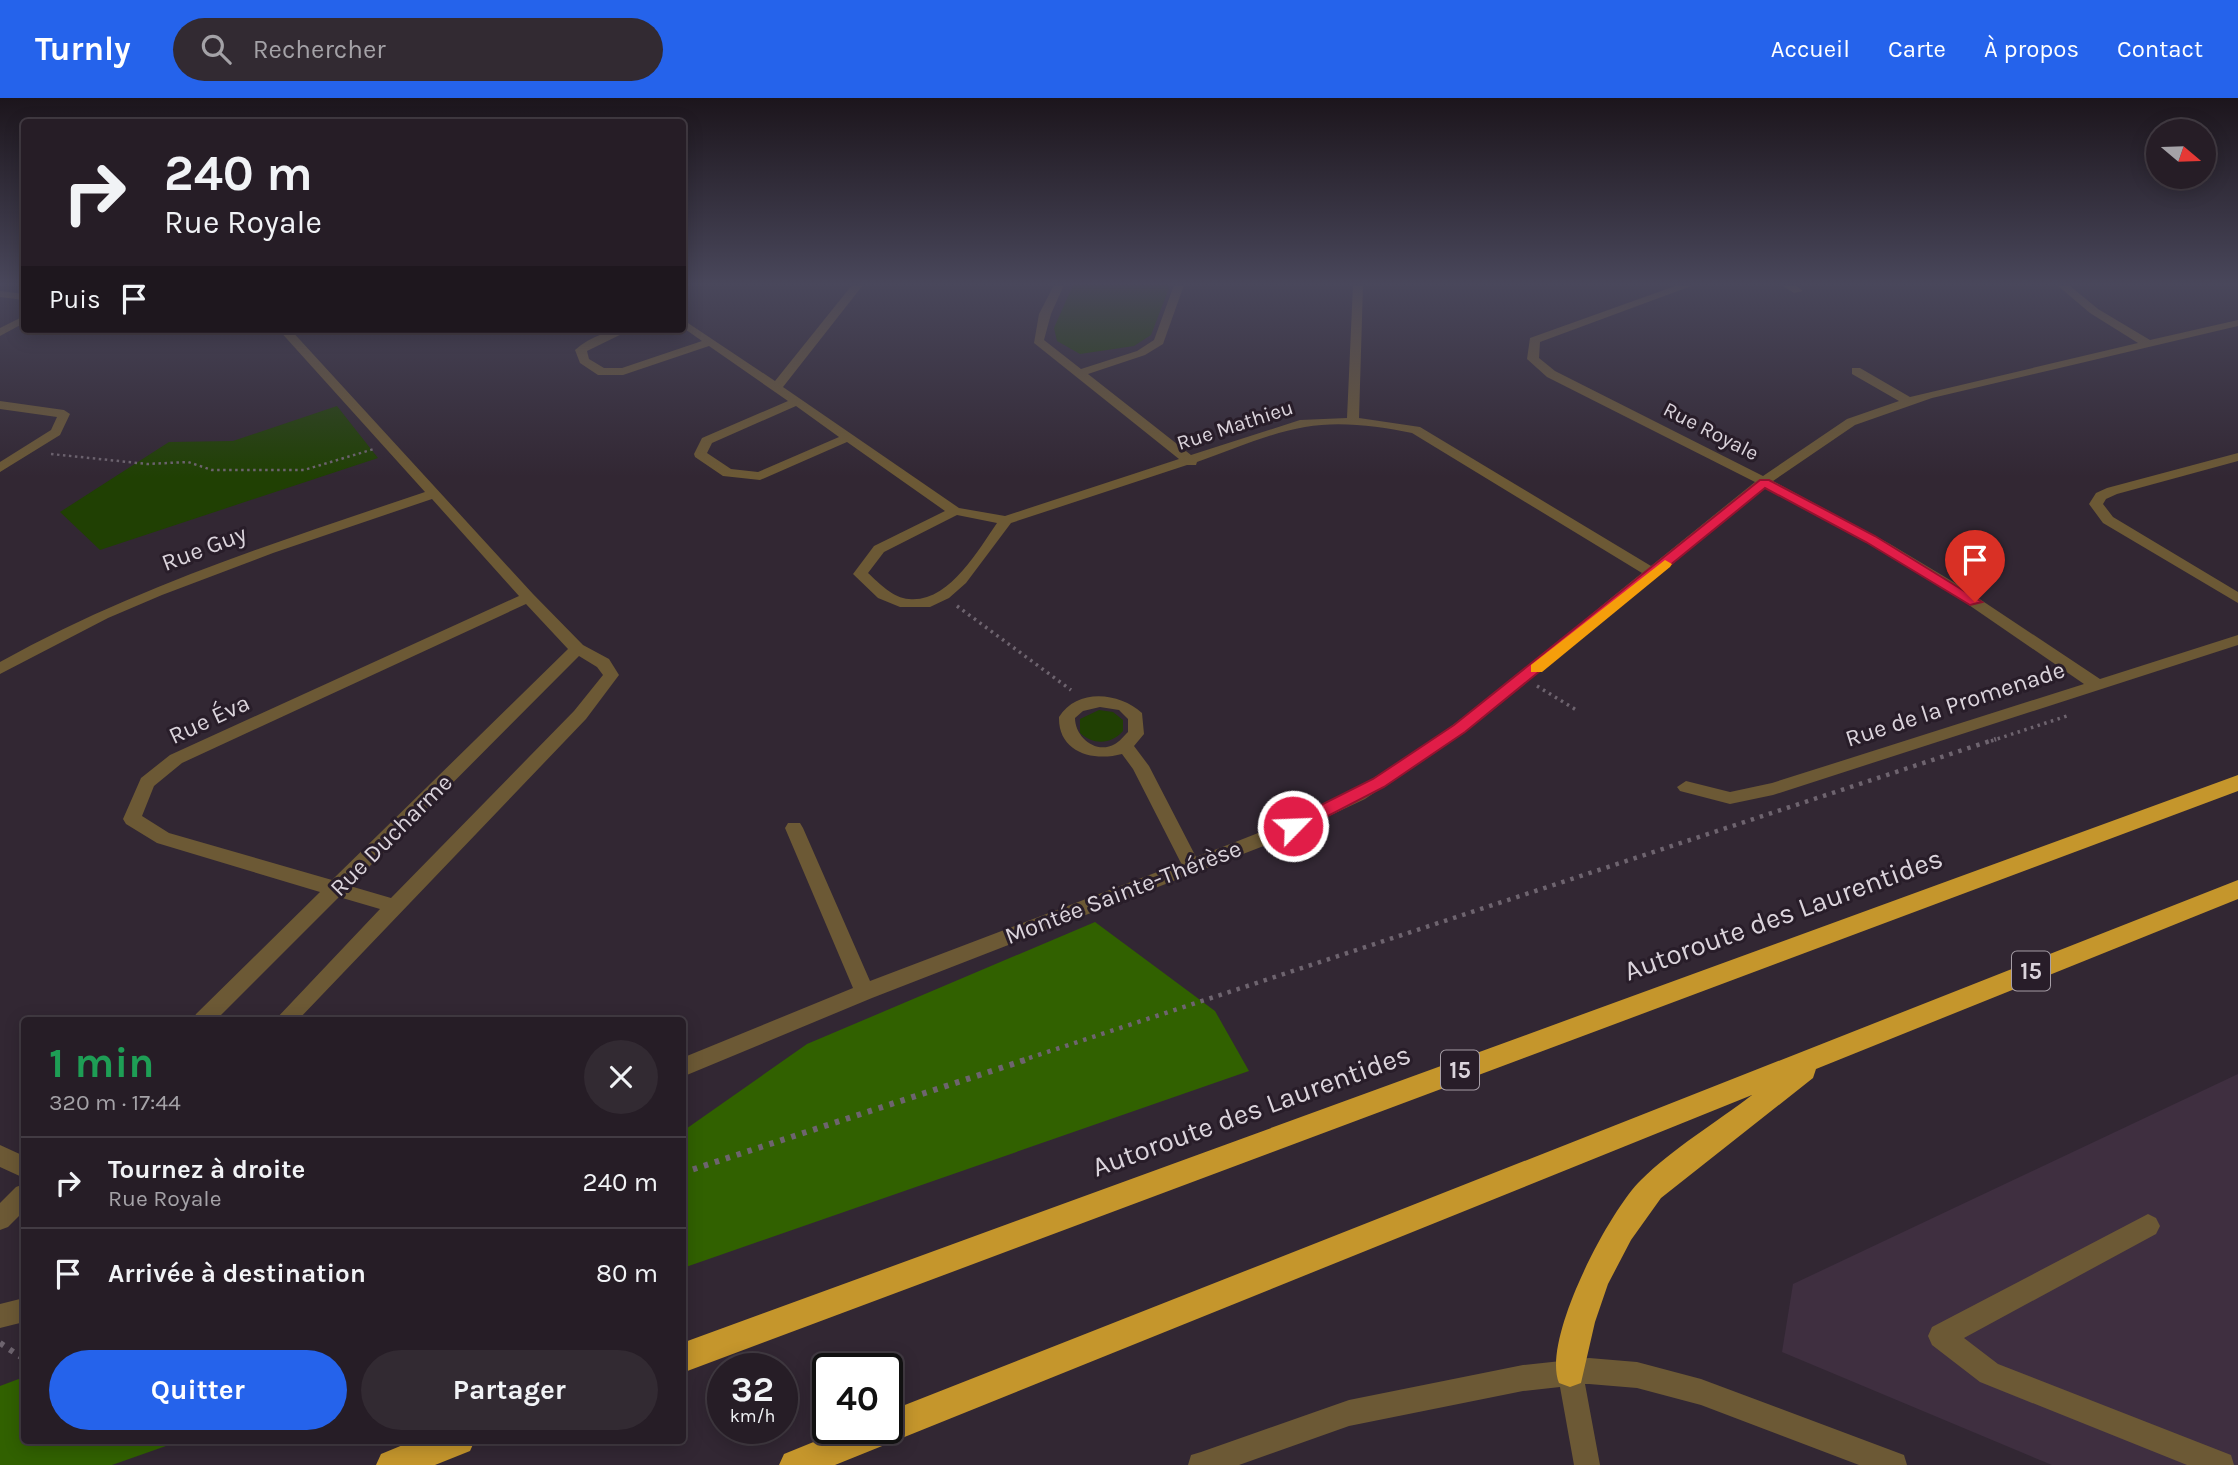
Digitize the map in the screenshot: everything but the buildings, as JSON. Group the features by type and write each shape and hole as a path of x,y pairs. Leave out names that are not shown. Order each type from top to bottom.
{"highway":[{"name":"Autoroute des Laurentides","path":"686,1357 2238,783"},
{"name":"15","path":"795,1465 2238,889"},
{"path":"1570,1372 1585,1306 1607,1253 1634,1210 1651,1189 1825,1054"},
{"path":"392,1465 448,1444"}],"street":[{"path":"288,1017 580,715 611,675 603,663 577,649 302,349"},
{"path":"583,349 581,350 584,361 602,372 623,371 690,349"},
{"name":"Rue Mathieu","path":"721,349 955,510 1006,520 1191,462 1300,424 1323,420 1353,422 1416,430 1653,573"},
{"path":"777,387 807,349"},
{"path":"1047,349 1191,462"},
{"path":"1077,373 1141,354 1149,349"},
{"path":"1353,422 1356,349"},
{"name":"Rue Royale","path":"1534,349 1533,359 1551,374 1764,482 1932,574 2096,684"},
{"name":"Montée Sainte-Thérèse","path":"686,1066 865,992 1268,837 1359,794 1430,750 1524,678 1764,482 1817,443 1852,422 1908,401 2123,349"},
{"path":"1856,371 1908,401"},
{"path":"797,401 707,441 700,454 728,473 760,476 849,437"},
{"path":"0,405 64,414 57,432 0,468"},
{"path":"2238,457 2112,491 2101,496 2096,502 2099,512 2108,520 2238,598"},
{"name":"Rue Guy","path":"0,669 42,643 209,572 434,494"},
{"path":"955,510 879,549 860,574 878,594 914,606 945,597 972,568 1006,520"},
{"name":"Rue Éva","path":"338,888 163,838 132,819 147,782 176,759 528,597"},
{"name":"Rue de la Promenade","path":"1686,787 1725,797 1755,794 2238,640"},
{"name":"Rue Ducharme","path":"206,1017 577,649"},
{"path":"1125,746 1140,766 1191,865"},
{"path":"793,828 865,992"},
{"path":"338,888 397,907"},
{"path":"0,1156 21,1166"},
{"path":"0,1219 21,1198"},
{"path":"2148,1226 1941,1336 1989,1373 2221,1465"},
{"path":"0,1316 21,1311"},
{"path":"1200,1465 1349,1413 1411,1398 1570,1372 1613,1373 1665,1381 1768,1416 1894,1465"},
{"path":"1570,1372 1587,1465"}],"path":[{"path":"26,451 147,464 188,462 212,470 304,470 388,444"},
{"path":"945,597 1077,695"},
{"path":"1524,678 1578,711"},
{"name":"Rue de la Promenade","path":"686,1173 2073,714"},
{"path":"0,1343 21,1357"}],"shaded area":[{"path":"2238,1074 2238,1465 2052,1465 1782,1352 1793,1284"}],"green space":[{"path":"1071,349 1115,349 1080,354"},
{"path":"337,406 378,458 100,550 60,512 169,442 233,441"},
{"path":"1099,710 1113,712 1123,720 1123,731 1108,741 1091,740 1080,733 1080,719"},
{"path":"1095,922 1215,1011 1249,1071 686,1267 686,1129 807,1044"},
{"path":"21,1378 21,1444 172,1444 112,1465 0,1465 0,1386"}],"slow traffic":[{"path":"1536,668 1665,564"}],"route":[{"path":"1293,826 1379,783 1459,729 1764,482 1932,574 1975,602"}]}
